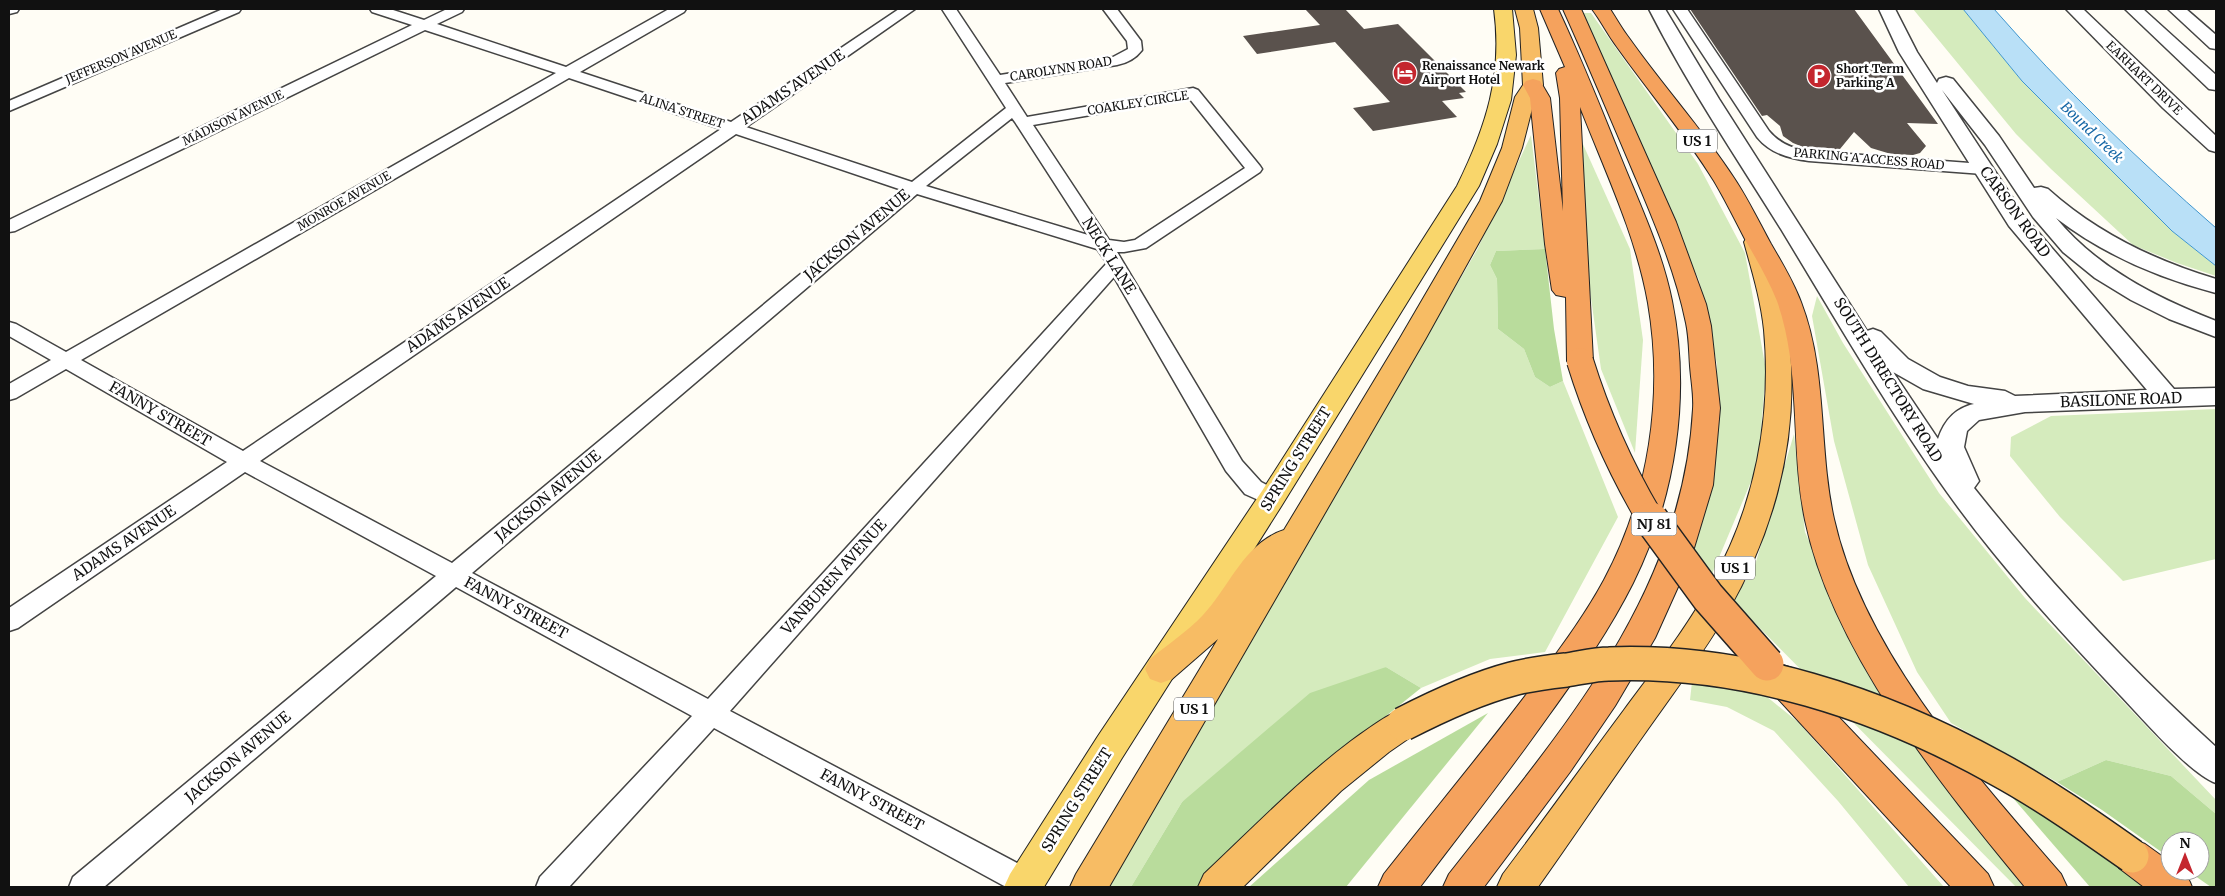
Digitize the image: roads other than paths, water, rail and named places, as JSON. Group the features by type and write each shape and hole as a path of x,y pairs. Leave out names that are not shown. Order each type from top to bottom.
{"highway":[{"name":"US 1","path":"1089,887 1480,222 1503,174 1520,124 1525,97 1533,85 1529,28 1524,9"},
{"name":"US 1","path":"1516,887 1700,631 1739,561 1760,508 1770,471 1778,428 1779,349 1770,294 1764,268 1755,243 1733,195 1715,166 1623,43 1601,9"},
{"path":"1621,9 1642,48 1658,88"},
{"path":"1560,15 1570,98 1580,361"},
{"path":"1397,887 1519,731 1591,630 1630,556 1648,508 1659,464 1666,420 1668,379 1663,321 1656,286 1641,236 1560,15"},
{"path":"1462,887 1569,746 1606,694 1638,642 1674,565 1692,512 1700,473 1705,428 1706,387 1702,347 1691,291 1672,239 1560,15"},
{"path":"1533,85 1540,98 1558,261 1580,361"},
{"path":"1733,195 1782,286 1796,323 1808,376 1810,446 1815,497 1826,546 1842,589 1879,659 1916,718 1980,804 2048,887"},
{"name":"NJ 81","path":"1580,361 1592,404 1619,466 1649,516 1707,596 1767,664 1975,887"},
{"path":"1160,668 1214,624 1259,561 1299,531"},
{"path":"1217,887 1342,768 1368,747 1403,724 1456,698 1526,675 1562,669 1640,665 1681,666 1741,673 1785,682 1894,718 1938,737 2036,790 2132,856 2173,887"}],"main road":[{"name":"SPRING STREET","path":"1025,885 1160,668 1272,498 1460,199 1481,160 1495,123 1504,88 1508,44 1503,9"}],"street":[{"name":"JEFFERSON AVENUE","path":"9,106 234,9"},
{"name":"ALINA STREET","path":"377,9 914,188 1103,245"},
{"name":"MADISON AVENUE","path":"9,227 457,9"},
{"name":"MONROE AVENUE","path":"9,392 679,9"},
{"name":"ADAMS AVENUE","path":"9,621 908,9"},
{"name":"NECK LANE","path":"949,9 1116,264 1234,466 1245,482 1272,498"},
{"name":"CAROLYNN ROAD","path":"995,80 1117,61 1128,56 1135,50 1134,41 1110,9"},
{"name":"SOUTH DIRECTORY ROAD","path":"1657,9 1710,99 1922,438 1995,534 2044,594 2162,718"},
{"name":"PARKING A ACCESS ROAD","path":"1680,9 1763,134 1775,147 1791,153 1809,156 1983,169"},
{"name":"EARHART DRIVE","path":"2074,9 2170,104 2216,146"},
{"path":"2133,9 2216,85"},
{"path":"2177,9 2216,43"},
{"path":"1889,12 1997,148 2040,212 2069,246 2099,270 2127,288 2162,306 2216,329"},
{"name":"CARSON ROAD","path":"1889,12 1908,52 2027,234 2168,398"},
{"name":"COAKLEY CIRCLE","path":"1019,115 1193,93 1254,169 1140,244 1124,246 1103,245"},
{"name":"JACKSON AVENUE","path":"83,887 914,188 1019,115"},
{"path":"1997,148 2051,202 2095,235 2152,264 2216,286"},
{"name":"VANBUREN AVENUE","path":"550,887 712,714 1116,264"},
{"path":"1818,270 1854,306 1885,352 1908,370 1932,383 1958,392 1984,398 2025,403"},
{"name":"FANNY STREET","path":"9,328 243,461 1025,885"},
{"name":"BASILONE ROAD","path":"1995,534 1956,462 1951,447 1952,432 1964,417 1971,413 2025,403 2216,396"},
{"path":"2162,718 2216,768"},
{"path":"2162,718 2216,780"},
{"path":"2132,856 2181,887"}],"water":[{"name":"Bound Creek","path":"1963,9 1994,9 2101,122 2216,228 2216,266 2172,231 2022,81"}],"place":[{"name":"Renaissance Newark Airport Hotel","path":"1405,73"},
{"name":"Short Term Parking A","path":"1819,76"}]}
